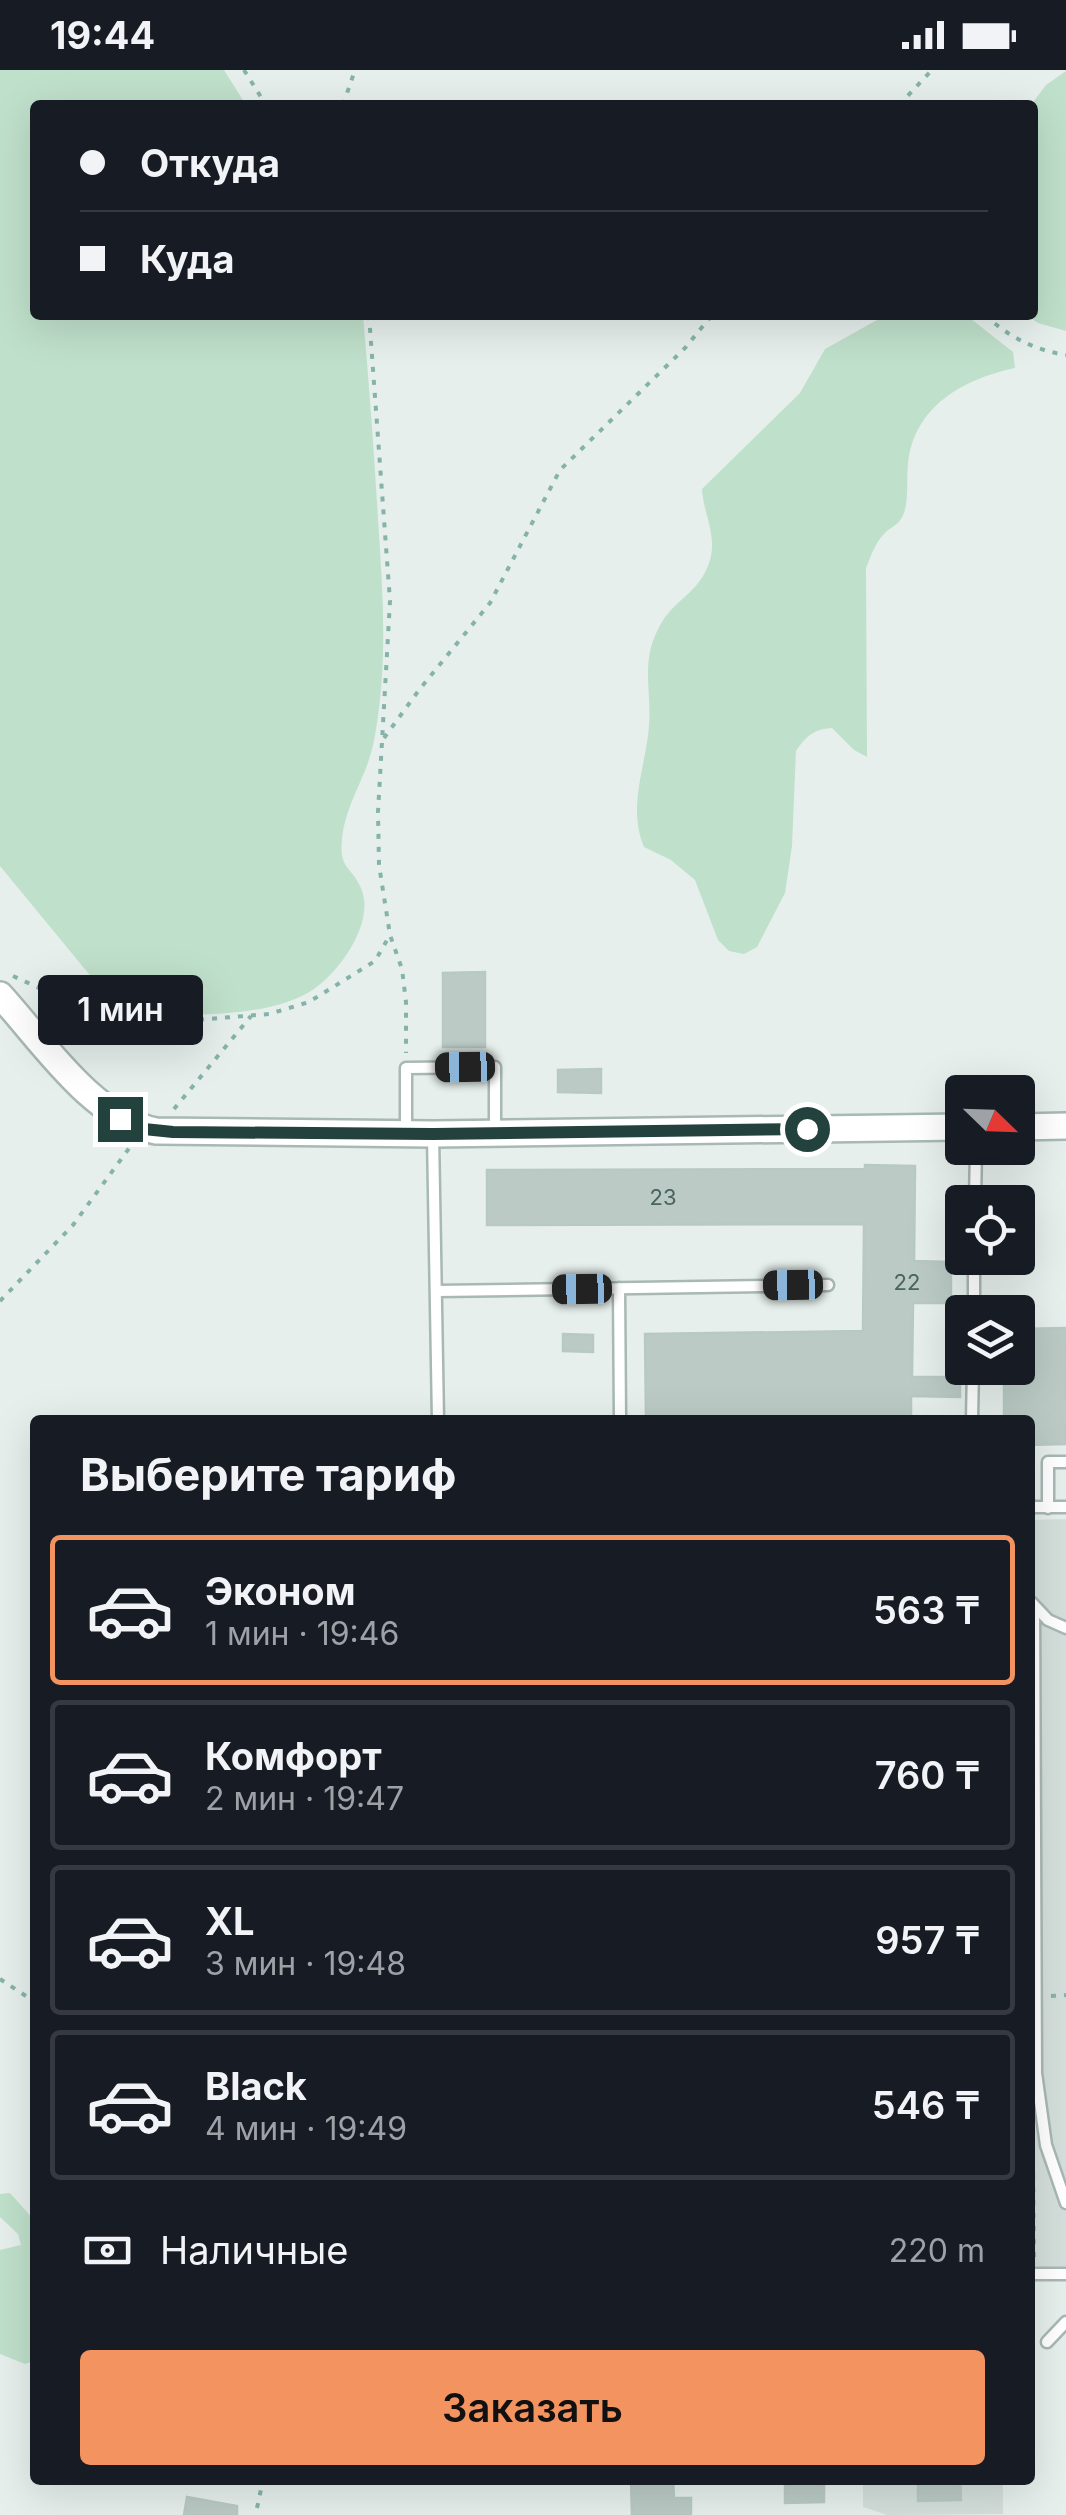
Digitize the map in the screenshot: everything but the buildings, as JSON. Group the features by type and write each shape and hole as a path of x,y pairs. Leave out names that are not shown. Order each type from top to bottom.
{"street":[{"path":"0,995 100,1104 120,1119 144,1129 433,1134 945,1127"},
{"path":"1035,1126 1066,1126"}],"lane":[{"path":"406,1134 406,1068 495,1066 495,1133"},
{"path":"433,1134 438,1415"},
{"path":"436,1291 828,1284"},
{"path":"619,1288 620,1415"},
{"path":"972,1415 973,1385"},
{"path":"1048,1508 1048,1462 1066,1462"},
{"path":"1035,1508 1066,1507"},
{"path":"1035,1606 1048,1620 1066,1628"},
{"path":"1035,1956 1036,2073 1046,2145 1066,2203"},
{"path":"1035,2274 1066,2274"},
{"path":"1047,2342 1066,2322"}],"path":[{"path":"244,70 263,100"},
{"path":"344,100 355,70"},
{"path":"905,100 932,70"},
{"path":"369,320 390,601 379,865 390,936 402,969 406,1068"},
{"path":"382,742 490,603 560,470 685,348 708,320"},
{"path":"991,320 1018,340 1048,352 1066,354"},
{"path":"0,969 82,1008 120,1019 159,1022 251,1016 309,1002 375,962 390,936"},
{"path":"0,1301 73,1225 144,1129 170,1114 251,1016"},
{"path":"0,1979 30,1999"},
{"path":"257,2508 262,2485"}],"shaded area":[{"path":"1066,1519 1066,2271 1035,2272 1035,1520"},
{"path":"863,2485 1003,2485 1003,2514 887,2515 863,2507"}],"green space":[{"path":"0,70 224,70 243,100 30,100 30,320 363,320 381,566 383,661 374,742 347,816 342,849 344,862 364,899 360,929 335,970 314,989 295,999 220,1014 121,1013 0,866"},
{"path":"1066,71 1066,331 1034,320 1038,320 1038,100 1035,100 1046,85"},
{"path":"877,320 972,320 1013,352 1015,368 960,388 930,412 920,427 908,465 904,513 878,541 866,568 867,757 832,728 807,737 796,751 792,846 785,893 757,947 744,954 729,951 718,940 695,880 671,860 644,847 639,832 637,802 649,726 649,661 662,622 702,577 711,556 712,539 702,489 800,393 825,349"},
{"path":"10,2193 30,2215 30,2362 25,2364 0,2354 0,2250 21,2245 18,2234 0,2217 0,2194"}],"route":[{"path":"120,1119 156,1132 433,1134 807,1129"}]}
